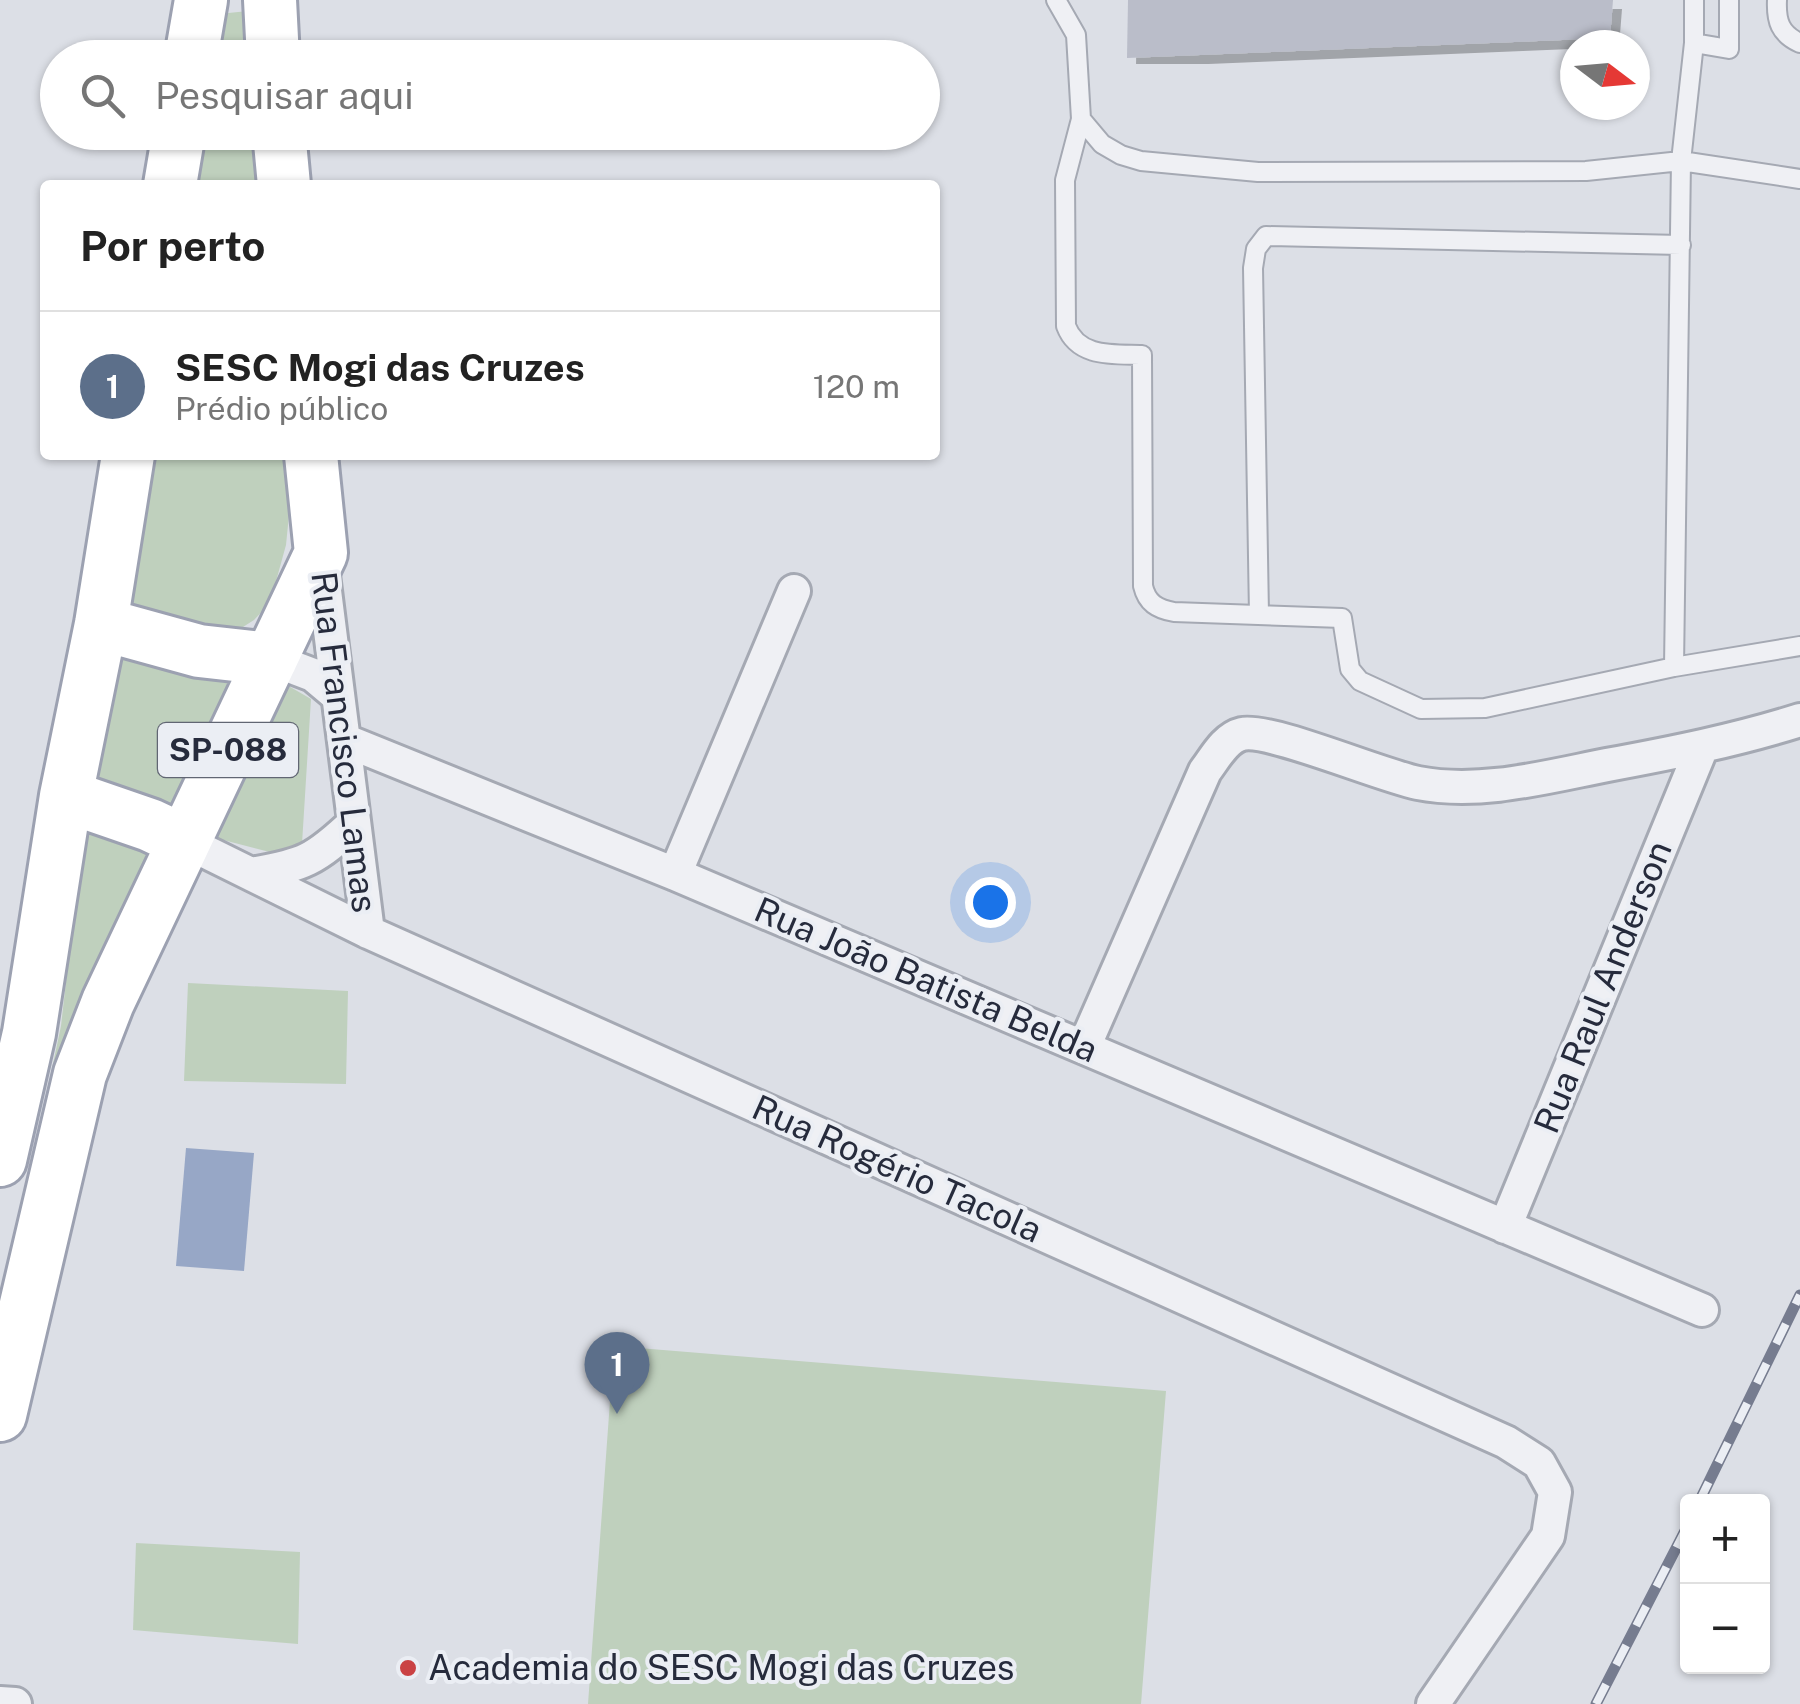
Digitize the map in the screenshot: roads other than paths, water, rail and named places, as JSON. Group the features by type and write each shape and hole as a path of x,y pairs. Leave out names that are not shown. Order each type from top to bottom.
{"main road":[{"path":"193,40 201,0"},
{"path":"270,0 272,40"},
{"path":"171,180 176,150"},
{"path":"281,150 284,180"},
{"path":"0,1160 28,1033 127,460"},
{"path":"312,460 321,553"},
{"name":"SP-088","path":"0,1415 80,1074 108,1002 321,553"},
{"path":"101,624 199,651 272,659"},
{"path":"66,796 184,841"}],"street":[{"name":"Rua Francisco Lamas","path":"321,553 368,932"},
{"path":"675,874 794,591"},
{"path":"272,659 313,676 338,696"},
{"path":"1084,1047 1205,771 1229,739 1244,734 1271,736 1370,771 1421,784 1463,787 1525,781 1702,746 1800,720"},
{"name":"Rua João Batista Belda","path":"344,740 675,874 1702,1310"},
{"name":"Rua Raul Anderson","path":"1505,1227 1702,746"},
{"path":"250,874 304,863 354,823"},
{"name":"Rua Rogério Tacola","path":"184,841 368,932 1506,1442 1539,1463 1555,1492 1548,1536 1433,1704"},
{"path":"0,1703 15,1704"}],"lane":[{"path":"1056,0 1076,36 1082,118 1065,180 1066,326 1078,345 1092,352 1142,355 1143,586 1153,606 1174,612 1342,618 1350,668 1360,680 1422,709 1486,708 1674,667 1800,646"},
{"path":"1674,667 1681,160 1694,43 1694,0"},
{"path":"1694,43 1730,48 1729,0"},
{"path":"1777,0 1776,19 1780,28 1800,43"},
{"path":"1082,118 1092,136 1120,155 1258,172 1586,171 1681,160 1800,179"},
{"path":"1259,614 1253,268 1256,249 1266,236 1681,245"}],"water":[{"path":"186,1148 254,1153 244,1271 176,1266"}],"railway":[{"path":"1703,1494 1800,1295"},
{"path":"1596,1704 1680,1541"}],"place":[{"name":"SESC Mogi das Cruzes","path":"617,1414"},
{"name":"Academia do SESC Mogi das Cruzes","path":"408,1668"}]}
